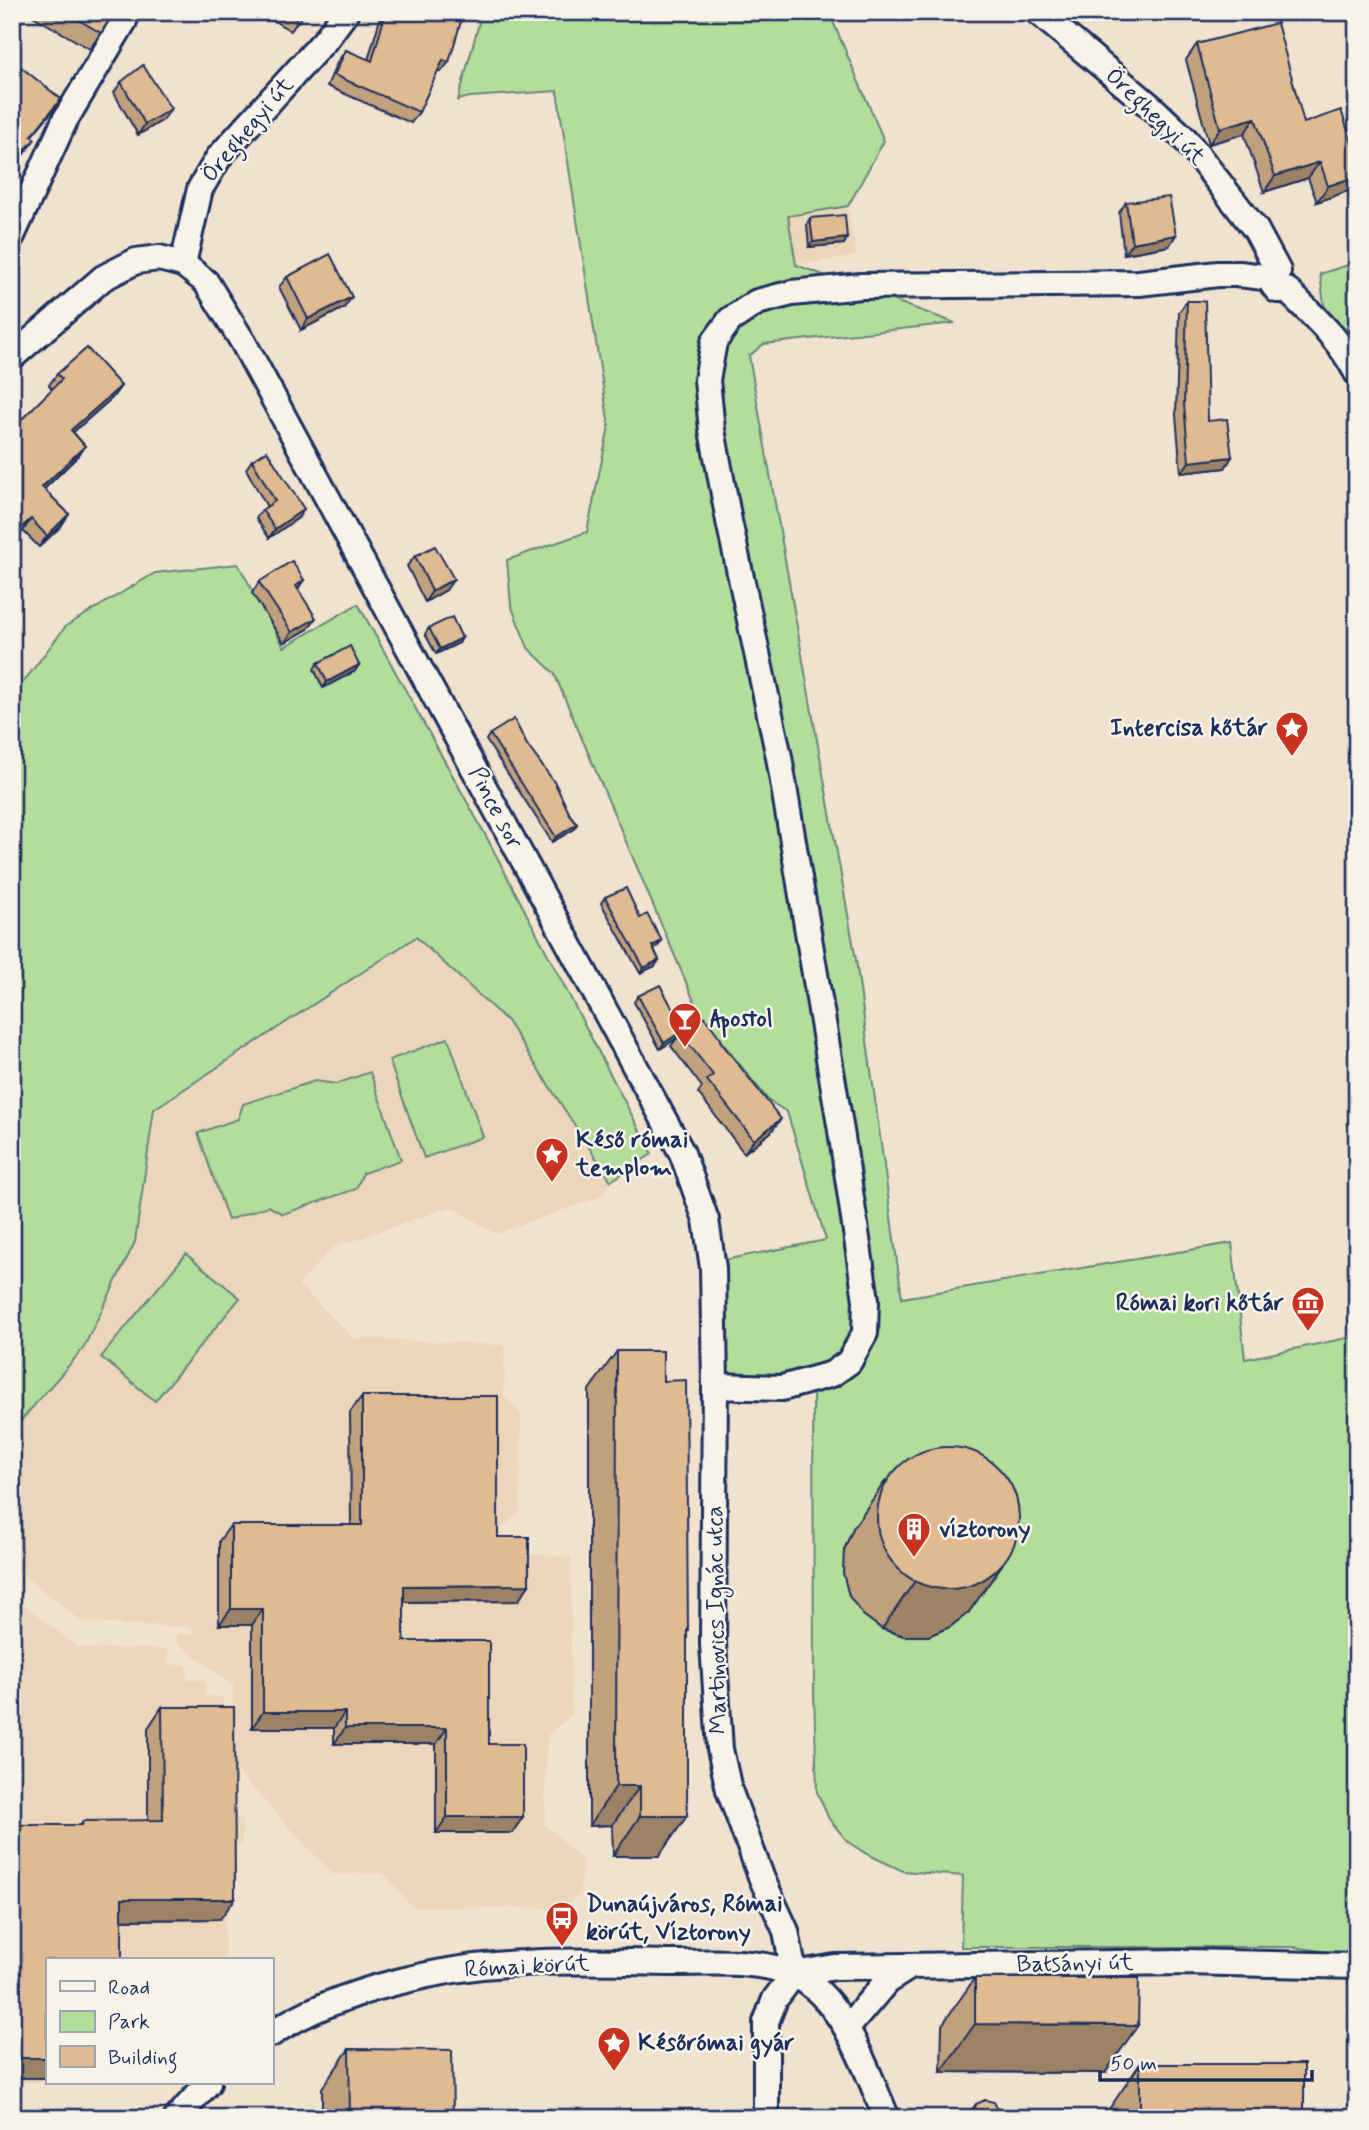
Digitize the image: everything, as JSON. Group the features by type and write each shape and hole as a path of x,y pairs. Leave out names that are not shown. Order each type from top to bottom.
{"street":[{"path":"12,236 65,120 124,22 127,12"},
{"name":"Öreghegyi út","path":"183,264 200,189 219,157 326,39 346,12"},
{"name":"Öreghegyi út","path":"1038,12 1185,139 1256,230 1279,280 1324,324 1357,373"},
{"path":"12,357 103,278 136,261 159,258 183,264"},
{"name":"Pince sor","path":"183,264 206,282 243,342 682,1153 706,1220 713,1268 715,1386"},
{"path":"715,1386 782,1388 832,1374 849,1362 865,1333 866,1300 779,757 712,430 707,380 714,342 730,320 757,302 792,293 874,286 1139,283 1218,274 1279,280"},
{"name":"Martinovics Ignác utca","path":"715,1386 713,1644 720,1749 729,1790 762,1879 786,1931 794,1975"},
{"name":"Batsányi út","path":"794,1975 835,1967 1185,1962 1357,1966"},
{"name":"Római körút","path":"273,2033 300,2016 359,1993 431,1975 482,1967 523,1963 719,1964 763,1966 794,1975"},
{"path":"847,2028 887,1981 911,1966"},
{"path":"766,2118 766,2022 775,1999 794,1975 818,1991 847,2028 887,2118"},
{"path":"177,2118 207,2084"}],"shaded area":[{"path":"848,206 856,256 796,265 788,215"},
{"path":"416,937 507,1021 611,1181 602,1196 496,1234 451,1207 332,1248 299,1285 353,1338 505,1345 504,1397 521,1413 520,1512 489,1539 518,1553 571,1557 571,1715 547,1736 545,1824 583,1861 580,1894 563,1908 412,1907 383,1873 332,1874 232,1766 233,1686 176,1641 177,1634 193,1634 192,1627 83,1623 12,1565 12,1431 83,1349 135,1242 154,1109"},
{"path":"12,1595 78,1648 168,1649 168,1664 186,1665 187,1680 205,1680 205,1696 223,1697 223,1818 242,1819 242,1844 224,1845 225,1958 46,1958 46,2082 12,2082"}],"green space":[{"path":"482,12 822,12 831,17 884,141 848,206 788,216 796,265 955,323 764,344 749,356 856,960 902,1298 1232,1243 1245,1359 1357,1336 1357,1956 1294,1947 961,1947 963,1876 903,1871 848,1842 829,1819 817,1792 813,1379 723,1375 724,1260 826,1240 787,1112 769,1101 700,1015 554,673 528,648 511,605 507,560 587,532 609,426 557,91 458,100"},
{"path":"1357,262 1357,338 1333,318 1324,305 1320,274"},
{"path":"238,564 284,647 358,604 487,838 652,1154 611,1181 507,1021 416,937 154,1109 135,1242 83,1349 12,1431 12,697 66,626 155,573"},
{"path":"448,1038 483,1137 424,1158 389,1060"},
{"path":"370,1072 401,1160 363,1173 356,1189 283,1214 268,1206 228,1220 198,1133 238,1119 243,1104 315,1081 336,1084"},
{"path":"186,1254 240,1298 155,1401 101,1357"}],"building":[{"path":"65,12 114,12 101,33"},
{"path":"285,12 304,12 299,21"},
{"path":"386,12 443,12 462,18 449,62 443,60 419,112 334,75 346,50 372,61"},
{"path":"1277,23 1304,123 1341,110 1357,158 1357,176 1328,186 1320,162 1275,176 1255,118 1220,128 1197,44"},
{"path":"12,60 61,99 31,136 35,139 12,164"},
{"path":"143,65 171,109 145,124 121,82"},
{"path":"1169,197 1176,235 1132,243 1126,202"},
{"path":"845,215 847,238 813,242 810,218"},
{"path":"330,254 352,297 308,319 287,277"},
{"path":"1187,301 1205,301 1208,421 1227,419 1232,457 1189,462 1184,404"},
{"path":"87,348 121,386 71,430 85,446 42,487 69,514 47,536 31,519 12,536 12,429 62,379 57,374"},
{"path":"267,451 304,509 275,529 262,510 275,501 252,460"},
{"path":"435,546 454,579 432,591 415,556"},
{"path":"292,561 304,580 296,586 316,618 292,632 259,582"},
{"path":"452,617 462,638 440,649 429,628"},
{"path":"350,646 359,665 327,682 318,663"},
{"path":"514,719 527,745 555,783 577,824 556,837 490,734"},
{"path":"626,888 640,918 647,914 662,941 652,946 659,960 644,968 605,897"},
{"path":"660,985 684,1030 664,1043 638,996"},
{"path":"703,1015 781,1119 754,1140 707,1080 713,1075 680,1033"},
{"path":"617,1351 663,1351 663,1381 686,1380 687,1816 640,1816 640,1786 616,1786"},
{"path":"362,1396 498,1396 498,1537 529,1537 529,1585 404,1586 404,1641 489,1641 489,1744 523,1744 523,1817 447,1817 447,1728 345,1728 345,1712 263,1712 263,1609 231,1609 231,1525 362,1525"},
{"path":"948,1447 975,1452 998,1468 1014,1491 1019,1518 1014,1545 998,1568 975,1584 948,1589 921,1584 898,1568 882,1545 877,1518 882,1491 898,1468 921,1452"},
{"path":"162,1707 234,1707 235,1899 122,1899 122,1958 46,1958 46,2058 12,2058 12,1825 82,1825 83,1821 163,1820"},
{"path":"975,1978 1139,1978 1138,2025 975,2024"},
{"path":"349,2049 452,2050 453,2118 350,2118"},
{"path":"1140,2064 1304,2064 1304,2112 1140,2112"},
{"path":"985,2100 994,2102 998,2110 997,2118 972,2118 976,2104"}],"place":[{"name":"Intercisa kőtár","path":"1292,758"},
{"name":"Apostol","path":"685,1049"},
{"name":"Késő római templom","path":"552,1184"},
{"name":"Római kori kőtár","path":"1308,1333"},
{"name":"víztorony","path":"914,1559"},
{"name":"Dunaújváros, Római körút, Víztorony","path":"562,1948"},
{"name":"Későrómai gyár","path":"614,2073"}]}
